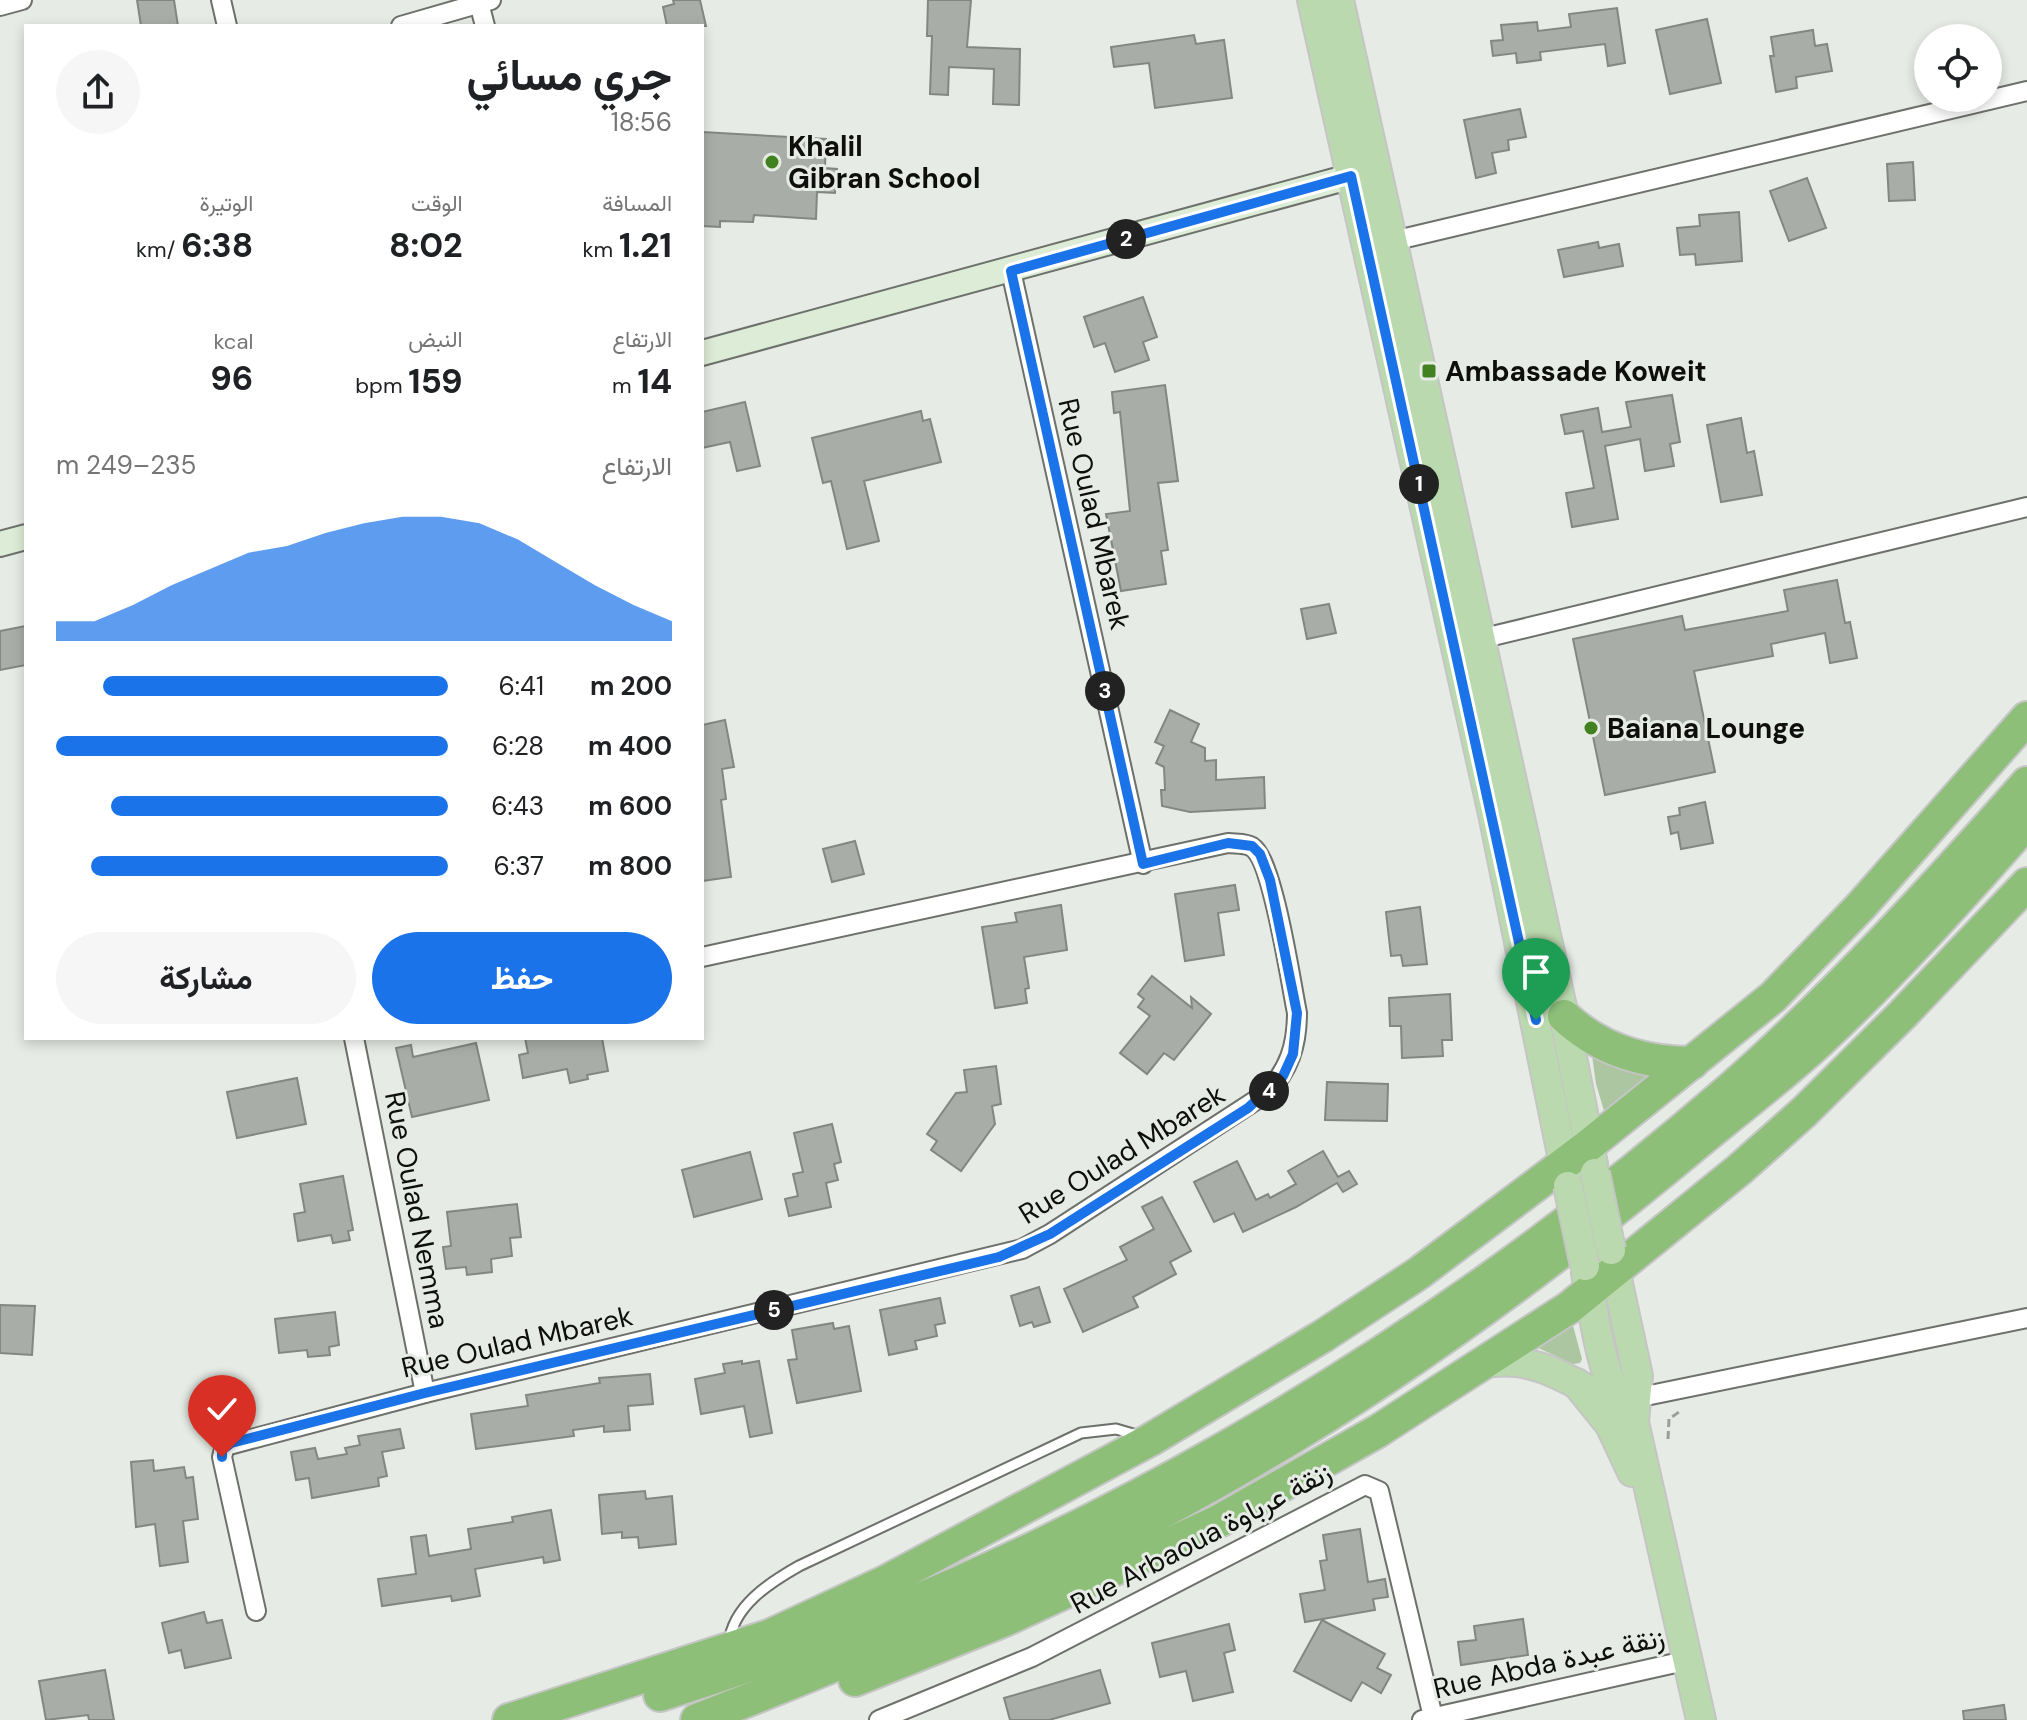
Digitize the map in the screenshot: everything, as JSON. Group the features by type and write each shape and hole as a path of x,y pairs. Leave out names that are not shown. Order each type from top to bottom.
{"highway":[{"path":"509,1720 728,1650 796,1625 885,1582 1150,1440 1323,1336 1592,1159 1692,1063 1773,997 1962,795 2027,718"},
{"path":"580,1720 788,1654 984,1571 1099,1515 1239,1439 1401,1338 1557,1227 1729,1089 1815,1010 1911,911 2027,783"},
{"path":"697,1720 869,1651 1084,1551 1255,1460 1418,1358 1567,1250 1819,1042 1935,926 2027,822"},
{"path":"717,1720 847,1682 1005,1620 1150,1555 1300,1476 1482,1364 1804,1112 2027,884"},
{"path":"1564,1016 1592,1038 1622,1053 1656,1061 1692,1063"}],"main road":[{"path":"1312,0 1364,173 1393,241 1564,1016 1592,1159 1607,1371 1631,1407 1701,1720"},
{"path":"1339,0 1364,173 1566,1175 1600,1270"},
{"path":"1482,1364 1526,1362 1631,1407"},
{"path":"1576,1383 1595,1403 1617,1437 1644,1516 1658,1535"}],"street":[{"path":"0,6 22,0"},
{"path":"221,0 227,24"},
{"path":"408,24 485,2 485,24"},
{"path":"1393,241 2027,91"},
{"path":"704,352 1364,173"},
{"name":"Rue Oulad Mbarek","path":"1011,271 1143,864"},
{"path":"1480,639 2027,507"},
{"path":"0,544 24,538"},
{"name":"Rue Oulad Mbarek","path":"256,1611 222,1450 231,1443 1022,1249 1248,1108 1283,1076 1293,1054 1297,1033 1297,1013 1265,865 1252,846 1228,843 1143,864 704,957"},
{"name":"Rue Oulad Nemma","path":"355,1040 425,1393"},
{"path":"1631,1407 2027,1318"},
{"name":"Rue Arbaoua زنقة عرباوة","path":"879,1720 1032,1657 1365,1485 1379,1491 1427,1719"},
{"name":"Rue Abda زنقة عبدة","path":"1427,1719 1689,1660"}],"lane":[{"path":"728,1650 732,1629 744,1608 769,1584 799,1566 1081,1433 1116,1429 1150,1440"}],"path":[{"path":"1668,1439 1669,1419 1679,1412"}],"green space":[{"path":"1591,1048 1661,1072 1605,1114 1596,1084"},
{"path":"1572,1322 1582,1359 1580,1363 1573,1364 1534,1346"}],"building":[{"path":"137,0 174,0 178,24 141,24"},
{"path":"673,0 700,0 706,26 667,24 663,7 674,4"},
{"path":"928,0 971,0 967,47 1020,49 1019,105 993,104 994,69 949,67 948,95 930,94 932,36 927,36"},
{"path":"1617,8 1625,63 1608,66 1605,44 1540,52 1541,60 1517,63 1516,53 1493,56 1491,41 1503,40 1501,25 1537,22 1538,31 1571,27 1569,14"},
{"path":"1707,19 1721,83 1670,94 1656,30"},
{"path":"1813,30 1815,46 1827,44 1832,71 1796,77 1797,88 1776,92 1770,56 1774,56 1771,37"},
{"path":"1194,35 1196,44 1224,40 1232,98 1155,108 1149,63 1114,67 1111,47"},
{"path":"1520,109 1526,137 1508,140 1509,150 1492,153 1496,173 1476,178 1464,120"},
{"path":"704,132 826,139 825,168 837,169 835,193 817,192 816,219 754,215 753,222 720,221 720,227 704,226"},
{"path":"1913,162 1915,200 1889,201 1887,164"},
{"path":"1807,178 1826,228 1789,241 1770,191"},
{"path":"1739,212 1742,261 1696,265 1695,254 1680,255 1677,228 1700,226 1699,215"},
{"path":"1598,242 1599,248 1619,244 1623,266 1564,277 1558,250"},
{"path":"1143,297 1157,337 1143,342 1149,360 1115,372 1105,343 1094,347 1084,317"},
{"path":"1165,385 1178,481 1158,483 1168,550 1161,551 1166,584 1121,591 1106,514 1130,511 1120,412 1114,413 1112,392"},
{"path":"1672,395 1680,442 1670,444 1674,466 1645,471 1640,439 1605,446 1618,519 1572,527 1566,493 1594,488 1583,431 1565,434 1561,415 1598,408 1602,432 1631,427 1626,402"},
{"path":"745,402 760,466 737,471 730,442 704,448 704,412"},
{"path":"921,411 923,421 930,419 941,462 864,481 879,541 847,549 831,481 823,483 812,438"},
{"path":"1741,418 1747,453 1754,451 1762,495 1721,502 1707,425"},
{"path":"1837,580 1845,623 1850,622 1857,658 1830,663 1825,633 1771,644 1773,656 1694,671 1715,772 1605,795 1573,639 1682,616 1685,630 1788,611 1784,590"},
{"path":"1329,604 1336,633 1307,639 1301,609"},
{"path":"24,626 24,665 0,670 0,631"},
{"path":"1170,710 1199,724 1191,742 1205,748 1205,761 1216,760 1216,780 1264,777 1265,808 1190,812 1162,806 1164,767 1156,763 1164,746 1155,742"},
{"path":"725,720 734,767 722,769 726,799 721,800 731,877 704,881 704,725"},
{"path":"1705,802 1713,843 1681,849 1678,832 1671,834 1668,817 1680,815 1679,808"},
{"path":"855,841 864,874 832,882 823,849"},
{"path":"1235,885 1239,910 1218,913 1224,955 1185,961 1175,894"},
{"path":"1061,905 1067,950 1024,957 1029,988 1025,989 1027,1003 995,1008 982,927 1017,922 1015,913"},
{"path":"1420,907 1427,964 1403,966 1401,955 1391,956 1386,912"},
{"path":"1152,976 1192,1008 1191,997 1211,1014 1174,1060 1164,1053 1147,1074 1120,1053 1150,1016 1138,1007 1144,999 1138,994"},
{"path":"1450,994 1452,1040 1442,1040 1443,1056 1402,1058 1401,1026 1390,1026 1389,998"},
{"path":"525,1040 602,1040 608,1071 587,1075 588,1079 570,1083 567,1069 523,1078 519,1055 528,1053"},
{"path":"476,1043 489,1100 412,1117 396,1048 411,1045 413,1057"},
{"path":"996,1066 1001,1104 992,1106 995,1124 961,1171 931,1150 937,1141 927,1134 956,1093 967,1092 964,1070"},
{"path":"297,1078 306,1124 237,1138 227,1092"},
{"path":"1327,1082 1388,1084 1387,1121 1325,1120"},
{"path":"832,1124 841,1162 834,1164 838,1180 826,1183 831,1207 789,1216 785,1199 798,1196 793,1174 803,1172 794,1133"},
{"path":"1323,1151 1338,1177 1349,1171 1357,1184 1343,1192 1337,1183 1243,1232 1234,1213 1214,1222 1194,1182 1237,1161 1256,1200 1268,1194 1270,1198 1296,1184 1288,1171"},
{"path":"750,1152 762,1199 694,1217 682,1170"},
{"path":"343,1176 353,1230 348,1231 350,1240 333,1243 331,1235 298,1241 294,1214 305,1212 300,1184"},
{"path":"1162,1197 1191,1251 1170,1262 1176,1274 1133,1297 1138,1307 1083,1332 1064,1289 1127,1260 1120,1247 1154,1229 1142,1207"},
{"path":"517,1204 521,1237 510,1238 512,1256 491,1259 492,1272 467,1275 466,1267 446,1269 443,1247 451,1246 447,1212"},
{"path":"1039,1287 1050,1322 1034,1327 1032,1322 1020,1326 1011,1296"},
{"path":"940,1298 945,1323 935,1325 937,1336 915,1341 917,1349 889,1355 880,1310"},
{"path":"0,1305 35,1306 32,1355 0,1353"},
{"path":"335,1312 339,1345 329,1347 330,1355 308,1357 307,1350 279,1353 275,1319"},
{"path":"833,1323 834,1329 849,1326 861,1391 797,1403 788,1360 797,1359 792,1330"},
{"path":"742,1361 742,1364 759,1361 772,1433 750,1437 744,1406 701,1414 695,1379 725,1373 723,1364"},
{"path":"650,1374 653,1404 628,1406 630,1430 604,1432 604,1426 573,1430 574,1436 476,1449 471,1414 528,1406 526,1395 600,1383 599,1378"},
{"path":"400,1429 404,1448 382,1452 387,1476 378,1478 379,1486 312,1498 309,1478 296,1480 291,1452 315,1448 318,1459 347,1454 345,1448 360,1445 358,1436"},
{"path":"153,1460 154,1471 184,1467 186,1478 193,1477 198,1519 183,1521 188,1562 160,1566 155,1524 136,1527 131,1462"},
{"path":"645,1491 646,1499 672,1496 676,1544 639,1548 638,1537 622,1538 622,1532 602,1534 599,1495"},
{"path":"551,1510 560,1560 544,1563 543,1557 475,1569 480,1596 452,1601 451,1596 382,1606 378,1579 416,1574 411,1537 426,1535 429,1556 471,1549 468,1529 513,1522 512,1517"},
{"path":"1360,1529 1368,1582 1385,1579 1388,1597 1373,1599 1375,1610 1305,1622 1300,1594 1325,1590 1320,1561 1327,1560 1323,1535"},
{"path":"204,1612 207,1623 222,1620 231,1658 185,1668 181,1650 169,1653 162,1623"},
{"path":"1523,1619 1528,1655 1461,1665 1458,1642 1476,1640 1474,1626"},
{"path":"1322,1620 1385,1654 1377,1668 1391,1675 1381,1693 1362,1682 1351,1701 1294,1671"},
{"path":"1229,1624 1235,1650 1224,1653 1233,1692 1193,1701 1186,1671 1160,1677 1152,1643"},
{"path":"105,1670 114,1720 89,1720 88,1715 46,1720 39,1681"},
{"path":"1100,1670 1110,1703 1049,1720 1010,1720 1004,1698"},
{"path":"2004,1705 2006,1720 1964,1720 1963,1711"}],"place":[{"name":"Khalil Gibran School","path":"772,162"},
{"name":"Ambassade Koweit","path":"1429,371"},
{"name":"Baiana Lounge","path":"1591,728"}],"route":[{"path":"222,1457 222,1450 231,1443 1022,1249 1248,1108 1283,1076 1293,1054 1297,1013 1270,880 1260,854 1252,846 1228,843 1143,864 1011,271 1351,176 1536,1020"}]}
